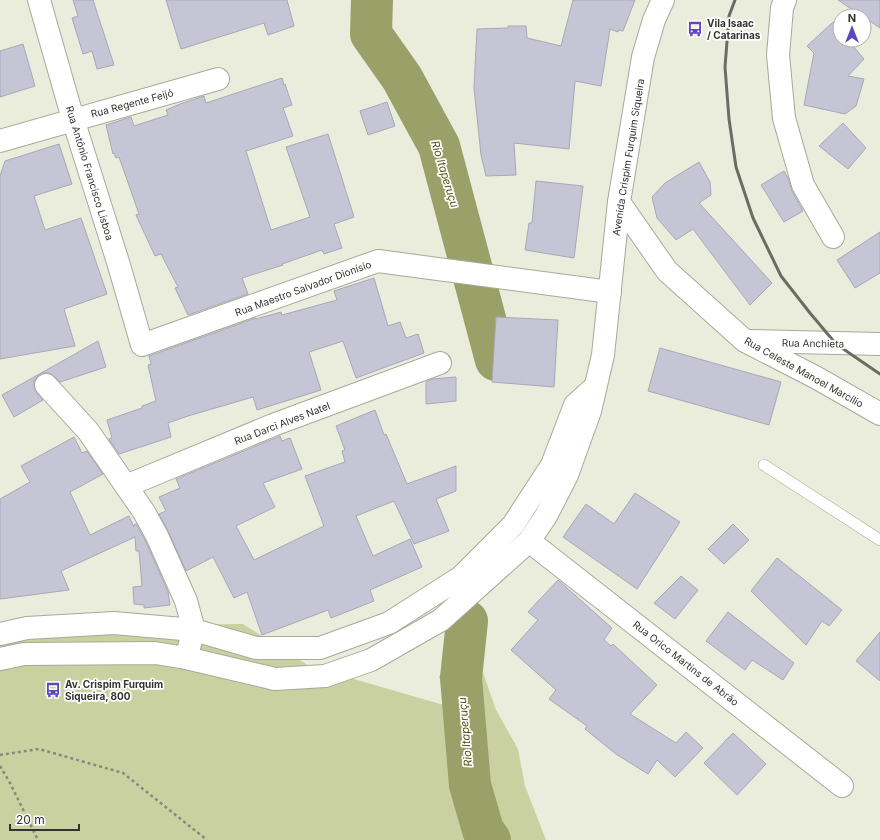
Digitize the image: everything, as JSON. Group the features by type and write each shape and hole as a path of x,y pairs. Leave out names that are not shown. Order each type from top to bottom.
{"street":[{"name":"Rua Antônio Francisco Lisboa","path":"40,0 73,120 118,262 142,345"},
{"name":"Avenida Crispim Furquim Siqueira","path":"0,659 24,654 154,653 186,658 275,679 325,676 371,660 441,620 529,541 546,516 567,475 590,411 602,355 619,202 643,57 654,20 663,0"},
{"path":"654,20 675,0"},
{"path":"785,0 782,8 778,55 784,118 803,186 834,237"},
{"name":"Rua Regente Feijó","path":"0,141 218,79"},
{"name":"Rua Celeste Manoel Marcílio","path":"619,202 667,271 745,341 817,378 880,414"},
{"name":"Rua Maestro Salvador Dionísio","path":"142,345 378,261 610,292"},
{"name":"Rua Anchieta","path":"745,341 880,344"},
{"name":"Rua Darci Alves Natel","path":"126,486 273,425 440,363"},
{"path":"46,384 88,430 144,512 157,536 186,601 194,630 186,658"},
{"path":"0,634 27,628 114,623 194,630 256,648 320,648 389,624 460,577 512,525 552,465 575,405 595,387"},
{"name":"Rua Orico Martins de Abrão","path":"529,541 842,786"}],"lane":[{"path":"764,465 880,540"}],"path":[{"path":"0,755 39,748 123,773 207,840"},
{"path":"0,766 38,840"}],"green space":[{"path":"466,623 496,710 518,749 525,786 546,840 0,840 0,631 36,626 243,624 309,666 454,708 439,677"}],"building":[{"path":"73,0 93,0 114,65 97,69 92,51 83,54 72,18 78,16"},
{"path":"166,0 287,0 294,26 268,35 264,23 181,49"},
{"path":"573,0 635,0 623,31 619,30 618,32 610,29 601,86 575,81 569,149 514,143 516,175 486,176 481,155 474,88 477,29 526,26 527,38 561,46"},
{"path":"838,0 880,0 880,28 872,22 872,8 850,8"},
{"path":"832,23 832,48 855,48 864,59 848,76 864,79 856,106 845,114 804,105 814,53 807,46"},
{"path":"23,44 35,86 0,97 0,51"},
{"path":"282,78 292,105 283,108 293,136 246,151 271,230 310,217 286,147 328,134 354,217 334,224 342,248 324,254 322,250 282,264 283,265 242,278 248,294 188,315 175,288 178,287 161,254 155,256 136,215 139,214 119,157 116,158 114,153 113,154 106,125 131,117 134,126 168,115 166,110 204,96 206,103"},
{"path":"387,102 395,126 368,135 360,111"},
{"path":"843,123 866,148 848,169 819,146"},
{"path":"59,144 72,184 34,196 45,230 81,218 107,294 64,309 75,346 0,359 0,176 5,161"},
{"path":"699,162 710,182 711,195 699,203 772,283 750,305 693,229 676,240 657,218 652,197 665,183"},
{"path":"784,171 792,191 803,211 784,222 761,185"},
{"path":"536,181 583,186 574,258 525,250 529,223 532,223"},
{"path":"880,232 880,273 855,288 837,260"},
{"path":"374,278 388,326 400,322 406,338 418,334 424,353 356,378 343,341 309,352 321,390 257,410 253,397 188,416 168,423 171,437 119,454 109,439 112,438 107,420 142,408 142,406 156,401 148,365 151,364 149,356 256,318 281,312 282,315 337,300 334,291"},
{"path":"496,317 558,320 554,387 492,382"},
{"path":"98,341 106,367 60,382 49,373 43,373 34,381 34,387 43,400 14,417 2,395"},
{"path":"660,348 781,382 769,425 648,391"},
{"path":"456,377 456,401 426,404 426,382 432,379"},
{"path":"375,410 384,435 386,434 407,484 456,466 456,491 436,499 449,531 414,544 394,501 356,516 373,556 410,539 422,567 370,590 374,601 331,618 328,610 262,635 247,592 234,598 213,557 186,571 159,514 166,511 159,497 180,488 176,479 280,436 282,441 290,438 302,469 263,483 275,507 236,526 254,560 324,526 305,476 345,462 342,451 345,450 336,426"},
{"path":"74,437 82,453 87,451 103,474 70,492 90,535 129,516 134,527 136,524 146,542 168,592 170,605 144,608 144,605 134,604 133,587 142,586 139,551 136,551 135,537 61,571 69,590 0,599 0,499 30,482 21,466"},
{"path":"635,493 680,522 637,589 563,537 586,504 614,524"},
{"path":"733,524 749,540 724,564 708,549"},
{"path":"777,558 842,610 829,626 822,621 806,645 751,591"},
{"path":"681,576 698,590 675,619 654,603"},
{"path":"558,580 612,628 604,640 611,646 613,644 657,685 630,714 676,743 686,732 703,748 675,777 657,760 648,774 616,754 585,729 587,726 549,699 556,690 511,650 538,620 528,612"},
{"path":"728,612 794,663 783,680 752,660 745,670 706,641"},
{"path":"880,632 880,681 856,661"},
{"path":"733,733 766,764 737,795 704,763"}],"waterway":[{"name":"Rio Itaperuçu","path":"372,0 371,34 402,78 439,146 496,360"},
{"name":"Rio Itaperuçu","path":"467,621 461,678 470,785 483,830 490,840"}],"railway":[{"path":"735,0 729,16 725,67 729,119 736,167 753,218 781,276 810,313 836,344 880,374"}],"place":[{"name":"Vila Isaac / Catarinas","path":"695,29"},
{"name":"Av. Crispim Furquim Siqueira, 800","path":"53,690"}]}
